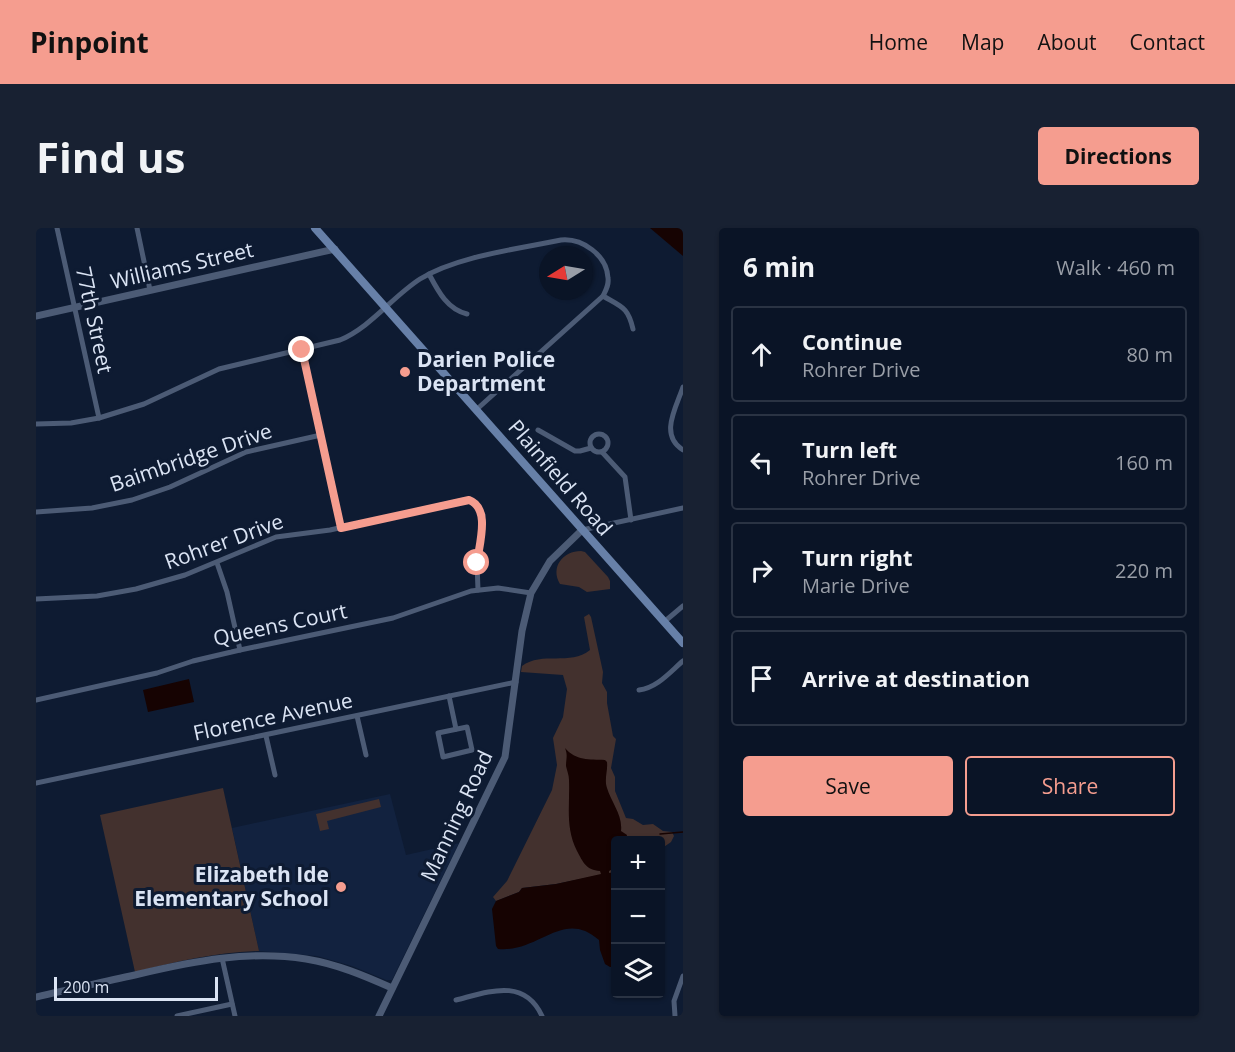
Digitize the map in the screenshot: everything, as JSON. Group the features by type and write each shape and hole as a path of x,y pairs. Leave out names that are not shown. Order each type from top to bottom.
{"main road":[{"name":"Plainfield Road","path":"315,228 683,643"}],"street":[{"name":"77th Street","path":"57,228 99,418"},
{"path":"137,228 150,290"},
{"path":"36,424 71,423 99,418 144,404 219,369 346,338 405,290 429,274 465,261 561,240 571,240 587,245 605,266 608,279 603,296 476,410"},
{"name":"Williams Street","path":"36,316 335,249"},
{"path":"429,274 439,293 456,311 466,314"},
{"path":"603,296 623,307 630,314 633,329"},
{"path":"302,350 341,528"},
{"path":"683,387 669,428 674,442 683,450"},
{"path":"538,430 575,451 591,448"},
{"path":"602,452 608,445 607,439 603,434 592,436 589,442 591,448 596,452 602,452 625,477 631,520"},
{"name":"Baimbridge Drive","path":"36,512 92,508 132,500 170,487 246,452 321,435"},
{"name":"Rohrer Drive","path":"36,599 88,597 135,589 174,579 276,537 341,528 464,500 473,501 479,506 483,515 477,563 478,590"},
{"path":"582,530 683,508"},
{"name":"Manning Road","path":"379,1016 502,764 508,745 522,631 531,593 550,561 582,530"},
{"path":"217,563 227,592 240,650"},
{"name":"Queens Court","path":"36,700 156,673 193,661 240,650 393,618 420,610 441,600 478,590 507,589 531,593"},
{"path":"664,622 683,606"},
{"path":"639,690 656,684 683,661"},
{"name":"Florence Avenue","path":"36,783 516,682"},
{"path":"449,696 456,729"},
{"path":"357,716 366,755"},
{"path":"466,727 472,750 443,757 438,733 456,729 466,727"},
{"path":"266,736 275,775"},
{"path":"36,997 175,966 222,958 275,956 308,959 357,973 392,988"},
{"path":"222,958 235,1016"},
{"path":"675,1016 674,1001 683,976"},
{"path":"456,1000 503,990 517,992 528,997 542,1016"},
{"path":"177,1016 232,1004"}],"shaded area":[{"path":"650,228 683,228 683,256"},
{"path":"585,552 608,577 610,589 587,592 579,587 560,584 557,572 560,561 569,554"},
{"path":"589,614 591,617 603,672 602,683 607,692 613,736 616,739 611,768 615,777 615,791 626,818 643,825 653,824 663,831 672,832 674,836 665,846 665,836 611,836 611,873 522,888 519,892 496,901 493,897 507,881 552,790 557,765 553,738 563,717 567,689 563,675 521,672 522,666 538,659 574,657 590,650 584,617"},
{"path":"189,679 194,702 148,712 143,690"},
{"path":"565,748 578,757 607,762 607,788 619,814 621,831 627,835 611,836 611,870 609,873 611,873 611,967 605,964 599,940 586,931 574,928 562,930 513,948 498,949 496,946 492,909 496,901 519,892 522,888 556,884 601,874 600,871 586,865 573,842 569,825"},
{"path":"223,788 259,951 212,955 135,972 100,815"},
{"name":"Elizabeth Ide Elementary School","path":"390,794 406,855 459,843 392,980 386,980 352,966 317,956 259,951 232,828"},
{"path":"379,799 381,807 327,821 329,829 320,831 316,814"}],"waterway":[{"path":"660,834 683,832"}],"place":[{"name":"Darien Police Department","path":"405,372"},
{"name":"Elizabeth Ide Elementary School","path":"341,887"}],"route":[{"path":"302,350 341,528 464,500 473,501 479,506 483,515 477,563"}]}
